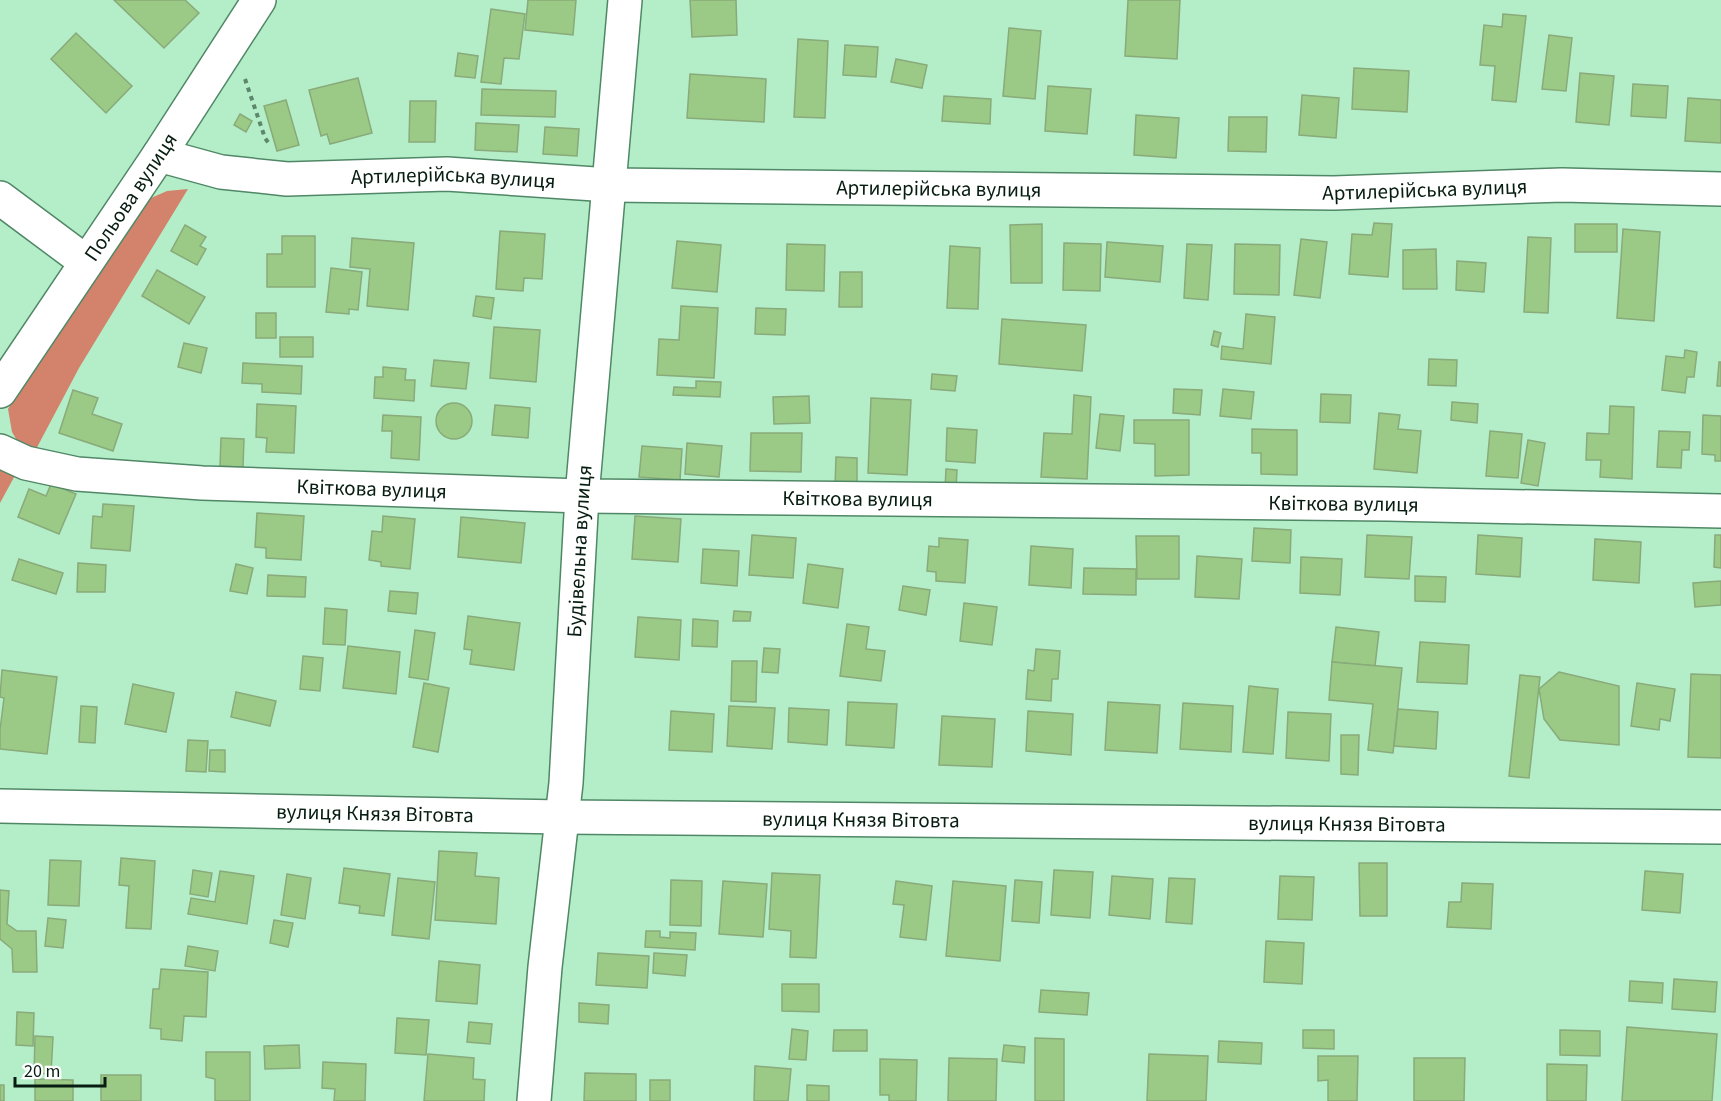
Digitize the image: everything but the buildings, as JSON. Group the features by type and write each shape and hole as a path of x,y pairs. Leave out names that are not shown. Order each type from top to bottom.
{"street":[{"name":"Польова вулиця","path":"0,391 159,155 259,0"},
{"name":"Будівельна вулиця","path":"534,1101 545,967 562,817 582,496 625,0"},
{"name":"Артилерійська вулиця","path":"159,155 221,172 296,179 447,174 610,185 1334,193 1562,185 1721,189"},
{"path":"0,198 86,262"},
{"name":"Квіткова вулиця","path":"0,451 26,463 77,474 202,483 582,496 1388,504 1721,511"},
{"name":"вулиця Князя Вітовта","path":"0,806 562,817 1721,826"}],"path":[{"path":"235,38 265,138 296,179"}],"shaded area":[{"path":"188,189 79,368 34,453 22,449 12,432 8,409 30,370 77,306 119,240 151,198 167,191"},
{"path":"0,467 18,470 0,503"}]}
